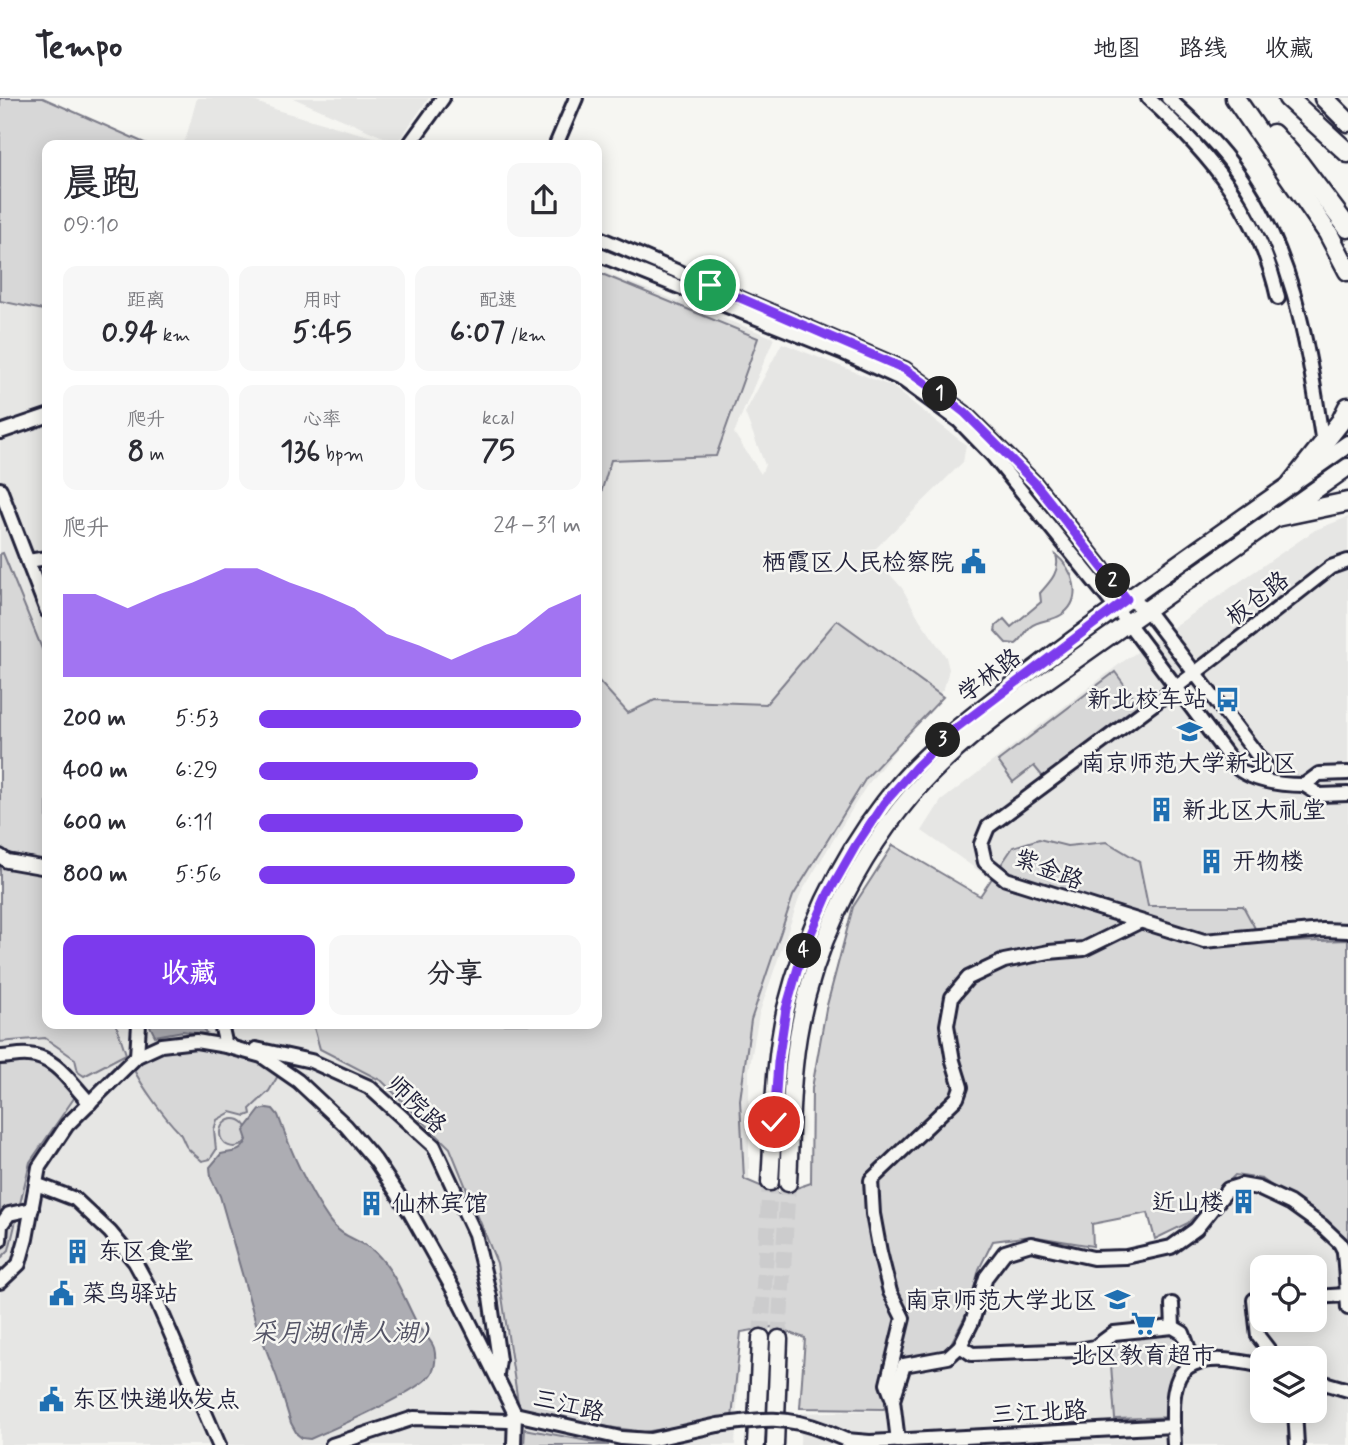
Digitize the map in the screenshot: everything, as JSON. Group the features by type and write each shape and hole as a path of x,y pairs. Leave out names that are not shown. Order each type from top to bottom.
{"highway":[{"path":"1237,98 1299,163 1348,228"},
{"path":"1237,98 1328,233 1348,271"},
{"path":"1288,98 1348,153"},
{"path":"1324,98 1348,121"},
{"path":"1291,484 1341,421 1348,407"},
{"path":"1276,517 1348,502"}],"main road":[{"name":"学林路","path":"770,1182 778,1062 786,1009 802,954 828,894 884,803 956,728 1121,604 1348,444"},
{"name":"学林路","path":"789,1183 794,1065 803,1012 818,961 843,900 870,851 925,780 967,740 1348,467"},
{"path":"756,1445 761,1338"},
{"path":"775,1445 779,1339"}],"street":[{"path":"413,140 443,98"},
{"path":"558,140 576,98"},
{"path":"1148,98 1197,144 1233,191 1260,241 1273,275 1278,298"},
{"path":"1168,98 1202,130 1230,162 1256,200 1282,253 1297,299 1314,377 1323,443"},
{"path":"602,239 905,369 965,413 1035,483 1121,604 1128,624 1237,768 1250,778 1262,778 1280,785 1304,785 1320,795 1348,794"},
{"path":"602,256 844,353 903,380 959,421 993,456 1121,604 1146,610 1265,765 1262,778"},
{"path":"0,432 42,418"},
{"path":"0,489 42,598"},
{"path":"27,561 42,559"},
{"name":"板仓路","path":"1195,673 1331,567 1348,561"},
{"name":"紫金路","path":"1195,673 988,827 981,844 985,862 1006,879 1204,941 1323,930 1348,931"},
{"path":"1304,785 1319,774 1348,773"},
{"path":"0,856 7,861 42,867"},
{"path":"898,1441 887,1384 903,1318 890,1292 880,1252 873,1214 871,1180 957,1098 961,1087 947,1025 952,997 968,978 1004,961 1049,952 1083,949 1139,922"},
{"path":"136,1056 139,1029"},
{"path":"221,1029 226,1046"},
{"name":"师院路","path":"0,1282 19,1264 39,1167 67,1125 136,1056 161,1045 196,1041 261,1050 311,1061 369,1087 434,1146 475,1234 490,1297 499,1360 497,1374"},
{"name":"师院路","path":"226,1046 262,1056 298,1081 346,1126 375,1160 411,1214 497,1374 515,1414 513,1445"},
{"path":"0,1057 29,1055 45,1058 63,1072 89,1103"},
{"path":"36,1184 75,1199 110,1232 135,1262 158,1304 219,1445"},
{"path":"892,1400 904,1365 948,1357 960,1346 972,1322 986,1277 1005,1252 1031,1244 1093,1258 1126,1257 1171,1247 1196,1229 1228,1189 1241,1185 1258,1188 1290,1203 1322,1226 1340,1244 1346,1254 1348,1302 1327,1299"},
{"path":"0,1240 1,1225 9,1214 32,1209"},
{"path":"1172,1304 1173,1327"},
{"path":"960,1346 972,1354 1078,1350 1095,1347 1114,1332 1173,1327 1184,1333 1194,1363"},
{"path":"1174,1445 1174,1391 1180,1374 1194,1363 1216,1361 1250,1364"},
{"path":"1327,1384 1348,1390"},
{"name":"三江路","path":"332,1445 414,1418 509,1421 515,1414 621,1438 650,1440 718,1425 776,1418"},
{"name":"三江北路","path":"776,1418 806,1424 846,1440 926,1442 1173,1426"},
{"path":"1296,1423 1297,1445"}],"shaded area":[{"path":"0,98 43,98 138,140 42,140 42,310 0,301"},
{"path":"197,98 246,98 280,111 383,140 184,140"},
{"path":"293,98 429,98 399,140 390,140"},
{"path":"42,270 42,1029 602,1029 602,272 774,338 734,433 761,474 765,465 745,413 782,343 893,387 966,445 963,462 866,558 879,562 902,588 946,657 949,669 944,688 865,788 801,893 759,1014 749,1071 749,1188 735,1445 0,1445 0,286"},
{"path":"602,274 758,338 716,456 611,460 602,490"},
{"name":"南京师范大学新北区","path":"1348,517 1348,940 1330,938 1200,951 1002,887 922,831 941,801 1121,663 1315,530"},
{"path":"3,553 42,649 42,1029 118,1029 126,1054 84,1076 78,1072 75,1059 45,1038 0,1042 0,554"},
{"path":"1056,555 1067,568 1074,584 1073,601 1061,615 1030,627 1016,644 1006,643 995,631 996,626 1004,619 1011,627 1041,602 1040,593 1056,571"},
{"path":"837,620 943,697 866,778 793,896 751,1020 740,1100 744,1179 779,1194 811,1183 812,1088 826,1009 853,907 893,845 980,896 1013,847 1039,839 1067,846 1107,842 1139,861 1148,906 1243,906 1263,943 1348,940 1348,1245 1343,1235 1262,1179 1235,1175 1188,1223 1155,1239 1148,1213 1092,1224 1093,1246 1031,1236 993,1241 979,1269 969,1309 946,1353 900,1358 884,1409 800,1408 805,1338 772,1327 741,1332 732,1418 644,1432 587,1424 519,1409 497,1263 450,1148 382,1081 320,1049 314,1029 602,1029 602,684 628,713 655,700 766,704"},
{"path":"1115,672 1139,704 1043,777 1034,766 1013,782 998,761"},
{"path":"191,1047 247,1058 279,1074 269,1091 250,1109 251,1114 246,1116 231,1112 217,1120 214,1130 216,1150 210,1159 202,1161 186,1146 133,1068 147,1057 168,1050"},
{"path":"0,1056 37,1058 79,1091 30,1162 9,1250 0,1259"},
{"path":"234,1119 244,1123 248,1133 244,1143 234,1147 224,1143 220,1133 224,1123"},
{"name":"南京师范大学北区","path":"1231,1177 1286,1193 1348,1249 1348,1445 800,1445 801,1413 885,1410 901,1360 946,1354 963,1326 980,1281 1003,1249 1104,1254 1151,1246 1193,1221"},
{"path":"1173,1327 1183,1348 1173,1417 1115,1419 1109,1337"},
{"path":"525,1429 609,1445 524,1445"}],"water":[{"path":"152,1029 204,1029 206,1035 183,1031 155,1036"},
{"name":"采月湖(情人湖)","path":"273,1109 278,1115 300,1169 329,1220 340,1231 370,1248 383,1261 435,1351 434,1368 424,1381 375,1409 310,1439 297,1434 291,1423 256,1323 220,1196 211,1178 210,1167 221,1154 242,1148 247,1140 244,1131 260,1110"}],"tunnel":[{"path":"761,1338 770,1182"},
{"path":"779,1339 788,1183"}],"place":[{"name":"栖霞区人民检察院","path":"974,562"},
{"name":"新北校车站","path":"1227,699"},
{"name":"南京师范大学新北区","path":"1189,732"},
{"name":"新北区大礼堂","path":"1162,810"},
{"name":"开物楼","path":"1212,861"},
{"name":"近山楼","path":"1244,1202"},
{"name":"仙林宾馆","path":"372,1203"},
{"name":"东区食堂","path":"78,1251"},
{"name":"菜鸟驿站","path":"62,1293"},
{"name":"南京师范大学北区","path":"1117,1300"},
{"name":"北区教育超市","path":"1143,1324"},
{"name":"东区快递收发点","path":"52,1399"}],"route":[{"path":"710,285 905,369 947,399 965,413 1035,483 1127,599 956,728 884,803 828,894 802,954 786,1009 778,1062 774,1122"}]}
